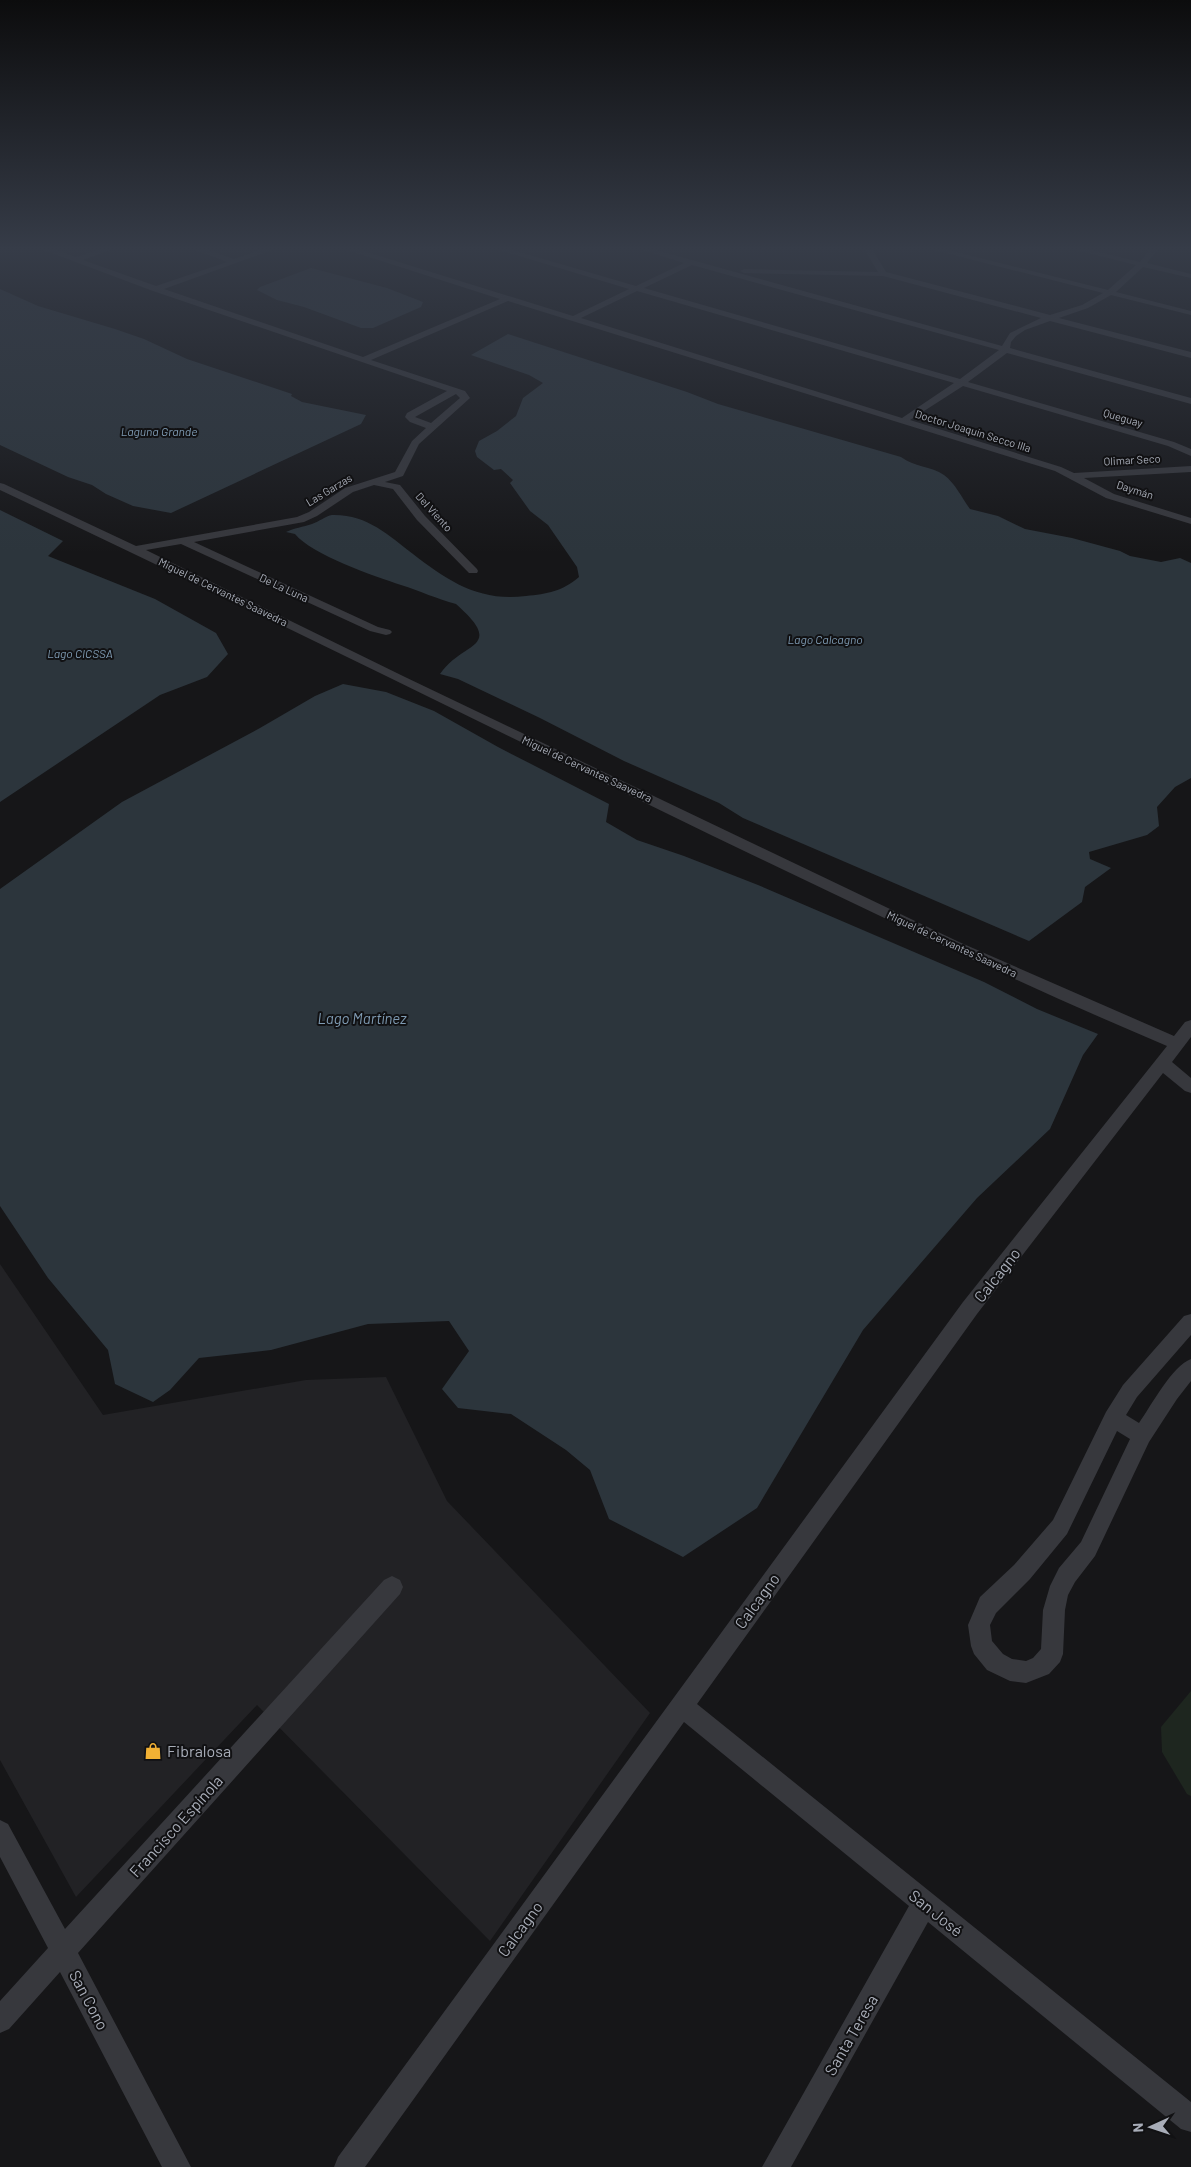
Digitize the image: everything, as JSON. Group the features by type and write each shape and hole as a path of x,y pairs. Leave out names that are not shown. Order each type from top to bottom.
{"street":[{"path":"334,350 462,393 465,398 415,443 399,474 396,487"},
{"path":"363,360 386,350"},
{"name":"Doctor Joaquín Secco Illa","path":"674,350 1058,469 1074,476"},
{"name":"Queguay","path":"847,350 1125,430 1171,444 1191,453"},
{"path":"903,421 961,383 1005,350"},
{"path":"1005,350 1191,401"},
{"path":"1173,350 1191,355"},
{"path":"432,427 412,420 410,417 412,413 455,391"},
{"name":"Olimar Seco","path":"1074,476 1191,469"},
{"name":"Las Garzas","path":"135,548 300,520 313,514 349,490 399,474"},
{"name":"Daymán","path":"1074,476 1110,496 1191,520"},
{"name":"Del Viento","path":"372,482 396,487 421,518 472,571"},
{"name":"Miguel de Cervantes Saavedra","path":"0,486 135,548 410,684 954,946 1113,1017 1169,1054"},
{"path":"206,553 208,542 218,535"},
{"name":"De La Luna","path":"183,541 374,629 386,632"},
{"name":"Calcagno","path":"348,2167 970,1308 1191,1026"},
{"path":"1169,1054 1191,1073"},
{"path":"1169,1054 1191,1088"},
{"path":"1191,1322 1130,1391 1113,1418 1060,1527 1022,1572 988,1605 979,1625 982,1646 995,1662 1010,1670 1026,1672 1041,1666 1052,1654 1054,1610 1058,1593 1067,1575 1088,1550 1142,1436 1170,1393 1191,1367"},
{"path":"1113,1418 1142,1436"},
{"name":"Francisco Espínola","path":"0,2020 392,1587"},
{"name":"San José","path":"682,1706 1191,2119"},
{"name":"San Cono","path":"0,1832 177,2167"},
{"name":"Santa Teresa","path":"776,2167 925,1904"}],"shaded area":[{"path":"0,1264 103,1415 306,1380 386,1377 447,1501 650,1713 490,1941 257,1705 76,1897 0,1760"},
{"path":"1191,1691 1191,1796 1187,1794 1162,1752 1161,1727"}],"water":[{"name":"Laguna Grande","path":"0,350 168,350 187,359 292,394 291,396 302,402 366,415 361,424 171,513 133,506 106,494 92,485 68,477 0,445"},
{"name":"Lago Calcagno","path":"480,350 558,350 718,404 901,457 911,463 934,470 948,478 970,509 998,516 1025,529 1072,538 1120,551 1130,556 1161,562 1180,558 1191,563 1191,778 1175,787 1157,807 1159,826 1147,835 1089,852 1090,859 1111,868 1085,887 1082,902 1029,941 743,818 719,803 624,761 458,679 440,674 449,663 475,644 479,637 478,629 456,604 344,564 315,550 295,534 286,532 312,524 332,515 356,518 386,533 426,564 452,581 493,596 509,597 548,593 567,586 579,577 577,567 548,525 530,511 510,483 513,480 501,469 494,470 477,457 475,451 479,441 497,431 516,416 523,398 543,383 529,375 471,355"},
{"name":"Lago CICSSA","path":"0,510 63,541 48,556 155,599 216,633 228,654 207,677 160,695 0,802"},
{"name":"Lago Martínez","path":"343,684 386,692 434,711 498,747 609,804 606,822 637,840 758,885 984,982 1037,1009 1098,1034 1083,1055 1050,1129 977,1198 863,1330 757,1508 683,1557 609,1519 590,1470 566,1450 511,1414 458,1408 442,1389 469,1351 449,1321 368,1324 271,1350 199,1358 170,1390 153,1402 115,1384 108,1350 48,1278 0,1206 0,889 122,802 260,728 315,696"}],"place":[{"name":"Fibralosa","path":"153,1751"}]}
